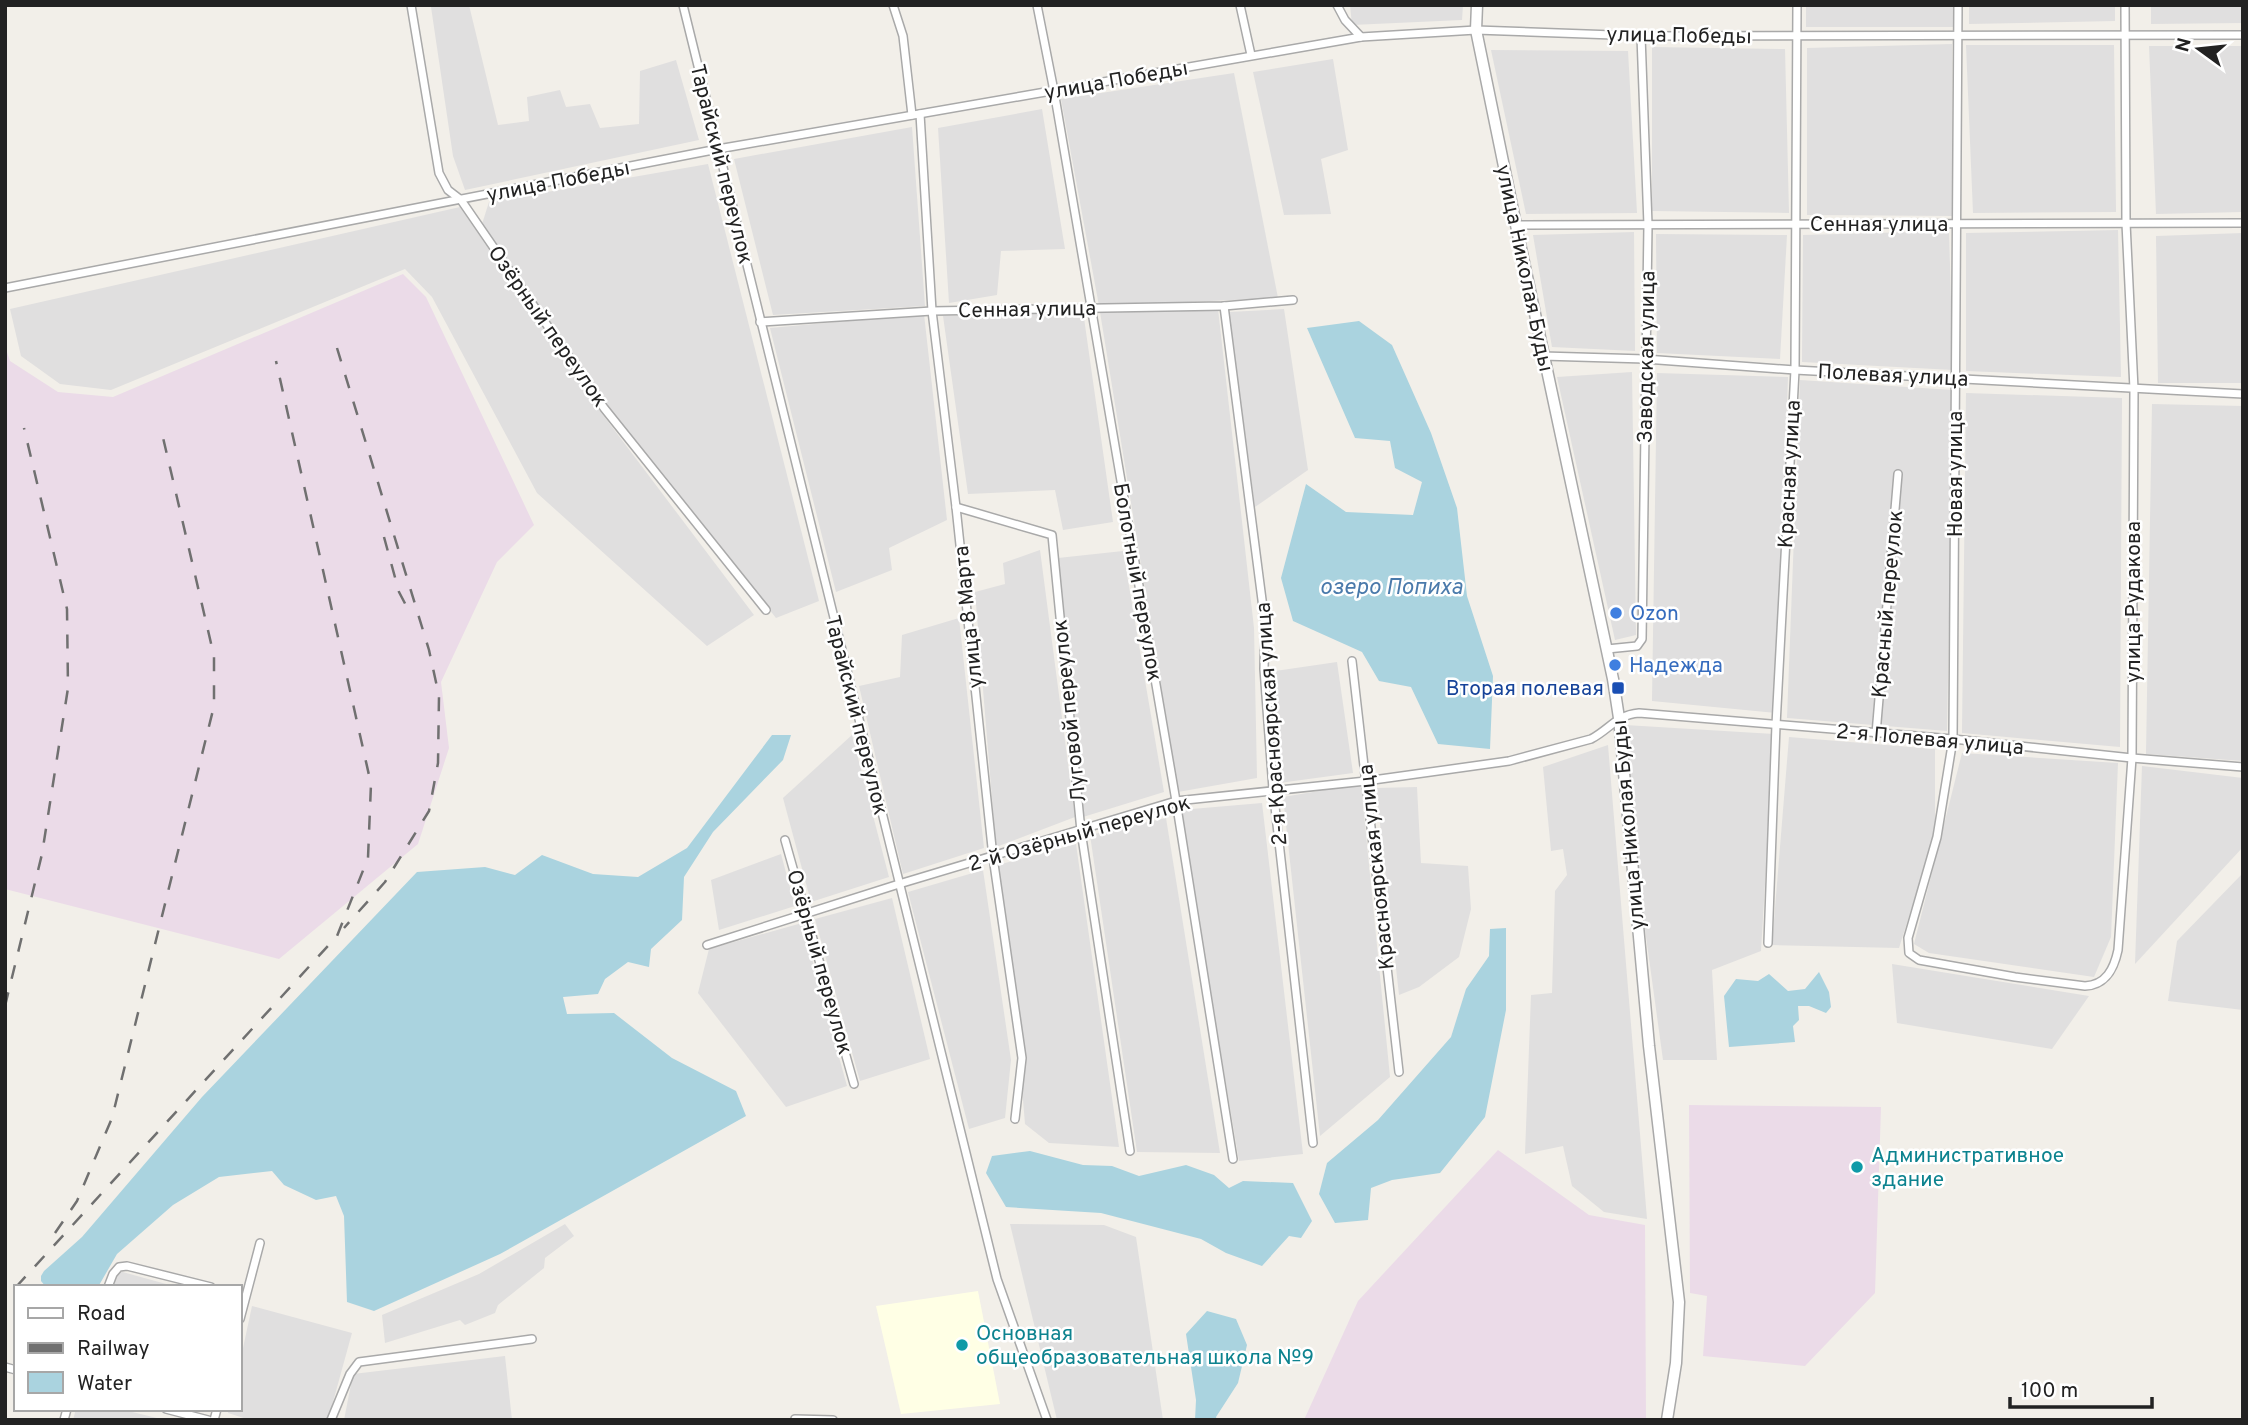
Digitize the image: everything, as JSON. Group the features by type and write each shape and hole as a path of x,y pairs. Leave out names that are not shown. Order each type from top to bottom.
{"street":[{"name":"Озёрный переулок","path":"411,5 439,173 447,190 461,200 604,408 766,610"},
{"name":"Тарайский переулок","path":"683,5 998,1279 1047,1420"},
{"name":"улица 8 Марта","path":"893,5 903,36 916,115 932,311 993,857 1022,1058 1015,1119"},
{"name":"Болотный переулок","path":"1037,5 1176,801 1233,1159"},
{"path":"1240,5 1251,55"},
{"path":"1337,5 1345,20 1361,37"},
{"name":"улица Николая Буды","path":"1477,5 1476,30 1607,649 1619,718 1649,1046 1679,1302 1676,1363 1667,1420"},
{"name":"Красная улица","path":"1768,943 1776,725 1795,370 1797,5"},
{"name":"Новая улица","path":"1908,938 1937,837 1953,739 1958,5"},
{"name":"улица Рудакова","path":"1908,938 1909,953 1919,960 2085,986 2103,980 2115,963 2132,758 2134,388 2126,223 2125,5"},
{"name":"улица Победы","path":"5,288 718,149 1361,37 1476,30 1642,36 2243,35"},
{"name":"Заводская улица","path":"1607,649 1637,646 1642,639 1648,225 1642,36"},
{"name":"Сенная улица","path":"1516,225 2243,223"},
{"name":"Сенная улица","path":"760,322 932,311 1224,306 1293,300"},
{"name":"2-я Красноярская улица","path":"1224,306 1265,623 1264,669 1273,789 1313,1143"},
{"name":"Полевая улица","path":"1544,356 1645,359 1795,370 2243,394"},
{"name":"Красный переулок","path":"1876,734 1898,474"},
{"name":"Луговой переулок","path":"956,507 1052,535 1081,831 1130,1151"},
{"name":"Красноярская улица","path":"1352,661 1399,1072"},
{"name":"2-я Полевая улица","path":"1619,718 1639,713 2243,767"},
{"name":"2-й Озёрный переулок","path":"707,945 1176,801 1366,781 1509,761 1591,739 1603,733 1619,718"},
{"name":"Озёрный переулок","path":"785,839 854,1084"},
{"path":"243,1295 260,1243"},
{"path":"109,1285 119,1267 127,1266 203,1285"},
{"path":"331,1420 350,1374 359,1362 532,1339"},
{"path":"174,1411 208,1420"},
{"path":"795,1419 833,1420"}],"shaded area":[{"path":"469,5 498,125 529,121 527,97 560,90 566,107 590,104 600,128 639,124 640,71 676,60 699,140 465,190 453,156 431,7"},
{"path":"1350,5 1463,5 1462,20 1352,25"},
{"path":"1806,5 1953,5 1953,27 1806,27"},
{"path":"1969,5 2115,5 2115,21 1969,24"},
{"path":"2151,5 2243,5 2243,23 2151,24"},
{"path":"1952,44 1953,216 1807,215 1807,48"},
{"path":"1966,45 2114,45 2116,212 1973,213"},
{"path":"2149,46 2243,46 2243,212 2156,214"},
{"path":"1652,47 1785,49 1789,213 1652,211"},
{"path":"1491,50 1628,51 1637,213 1526,214"},
{"path":"1333,59 1348,150 1321,159 1331,214 1284,215 1253,72"},
{"path":"1234,73 1278,298 1099,306 1061,99"},
{"path":"1042,109 1065,249 1001,251 997,295 949,303 938,128"},
{"path":"912,127 925,306 773,315 734,159"},
{"path":"708,164 819,601 776,618 582,373 482,224 489,202"},
{"path":"460,207 597,407 754,615 707,646 537,493 432,297 405,269 111,390 60,384 21,356 10,309"},
{"path":"2118,230 2121,377 1966,371 1966,233"},
{"path":"1949,231 1953,370 1802,362 1803,235"},
{"path":"1634,232 1635,351 1552,347 1533,235"},
{"path":"2243,233 2243,383 2158,383 2156,236"},
{"path":"1656,234 1787,235 1780,359 1657,353"},
{"path":"403,274 426,297 534,525 497,562 441,682 449,748 418,844 279,959 5,889 5,346 10,361 58,392 113,397"},
{"path":"1218,309 1254,628 1257,778 1178,792 1100,312"},
{"path":"1284,309 1308,470 1255,507 1229,312"},
{"path":"1083,311 1113,522 1063,530 1055,490 968,494 943,316"},
{"path":"924,314 947,520 889,548 892,570 836,592 770,328"},
{"path":"1632,372 1636,635 1615,640 1557,377"},
{"path":"1657,373 1788,377 1776,713 1652,701"},
{"path":"1800,380 1953,390 1947,731 1787,718"},
{"path":"1966,393 2122,398 2120,747 1962,733"},
{"path":"2152,404 2243,406 2243,761 2146,754"},
{"path":"1040,550 1075,817 996,847 975,592 1005,584 1003,563"},
{"path":"1123,551 1164,792 1083,817 1058,558"},
{"path":"959,618 984,848 903,874 859,686 900,677 902,635"},
{"path":"1337,662 1353,773 1279,783 1269,672"},
{"path":"1625,725 1774,734 1761,951 1712,970 1717,1060 1663,1060 1640,893"},
{"path":"852,735 889,877 811,902 783,798"},
{"path":"1789,737 1935,749 1935,834 1899,948 1772,945"},
{"path":"1608,745 1647,1219 1604,1212 1572,1186 1563,1146 1525,1154 1531,995 1552,993 1555,891 1567,875 1563,849 1551,851 1543,767"},
{"path":"1962,753 2118,763 2111,937 2094,977 1929,953 1914,944"},
{"path":"2142,766 2243,778 2243,847 2135,964"},
{"path":"1361,784 1390,1077 1320,1136 1283,797"},
{"path":"1417,787 1421,863 1468,866 1471,909 1459,957 1419,987 1399,995 1376,788"},
{"path":"1262,803 1303,1154 1239,1161 1180,810"},
{"path":"1166,818 1220,1153 1137,1152 1090,835"},
{"path":"1076,844 1119,1147 1049,1143 1025,1124 1013,977 998,865"},
{"path":"781,854 795,906 719,930 711,880"},
{"path":"983,870 1011,1060 1005,1118 969,1129 908,892"},
{"path":"2243,873 2243,1010 2168,1001 2177,941"},
{"path":"892,898 930,1059 860,1081 815,919"},
{"path":"802,923 847,1086 786,1107 698,993 709,949"},
{"path":"1892,964 2089,996 2052,1049 1897,1023"},
{"path":"1689,1105 1881,1107 1875,1293 1805,1366 1703,1356 1707,1296 1690,1293"},
{"path":"1498,1150 1589,1215 1645,1225 1646,1420 1304,1420 1358,1301"},
{"path":"565,1224 574,1236 545,1258 544,1268 498,1305 495,1313 465,1325 460,1320 385,1343 382,1315 479,1274"},
{"path":"1010,1224 1104,1225 1136,1237 1163,1420 1057,1420"},
{"path":"119,1271 170,1285 114,1285"},
{"path":"978,1291 1000,1404 901,1414 876,1306"},
{"path":"252,1306 352,1333 328,1420 250,1420 228,1413 242,1411 242,1353"},
{"path":"505,1356 512,1420 344,1420 353,1374"},
{"path":"75,1411 128,1411 165,1420 73,1420"}],"water":[{"name":"озеро Попиха","path":"1359,321 1392,345 1431,433 1457,508 1467,596 1493,676 1490,749 1438,744 1411,687 1379,681 1362,652 1293,621 1281,578 1306,484 1346,512 1413,515 1422,482 1395,468 1390,441 1355,438 1307,328"},
{"path":"772,735 791,735 783,760 713,832 684,877 682,920 651,949 649,967 628,962 605,979 598,994 563,997 567,1014 614,1013 672,1058 736,1091 746,1116 500,1254 374,1311 347,1302 344,1216 336,1196 316,1200 284,1185 272,1171 219,1177 173,1205 117,1254 99,1285 44,1285 41,1281 44,1271 82,1237 202,1097 417,872 485,867 515,875 542,855 593,874 638,877 687,848"},
{"path":"1506,928 1506,1010 1485,1117 1440,1173 1392,1180 1371,1188 1368,1220 1335,1223 1319,1194 1327,1163 1378,1120 1451,1037 1466,989 1489,956 1490,929"},
{"path":"1819,972 1829,992 1831,1007 1826,1013 1809,1006 1798,1006 1799,1020 1793,1026 1795,1042 1729,1047 1724,996 1736,979 1758,981 1769,974 1788,991 1805,989"},
{"path":"1030,1151 1083,1165 1112,1166 1139,1176 1186,1165 1214,1175 1229,1188 1243,1181 1293,1183 1312,1221 1301,1238 1289,1236 1262,1266 1226,1253 1201,1239 1101,1213 1006,1207 986,1173 992,1156"},
{"path":"1207,1311 1236,1319 1247,1345 1238,1383 1216,1417 1217,1420 1195,1420 1196,1400 1186,1334"}],"railway":[{"path":"337,348 429,650 439,696 438,763 429,811 385,882 344,928"},
{"path":"18,1285 337,936 368,858 371,784 276,361"},
{"path":"5,1006 42,854 68,688 67,609 24,428"},
{"path":"55,1233 77,1201 112,1118 214,706 214,656 161,429"},
{"path":"384,537 399,592 410,613"}],"place":[{"name":"Ozon","path":"1616,613"},
{"name":"Надежда","path":"1615,665"},
{"name":"Вторая полевая","path":"1618,688"},
{"name":"Административное здание","path":"1857,1167"},
{"name":"Основная общеобразовательная школа №9","path":"962,1345"}]}
